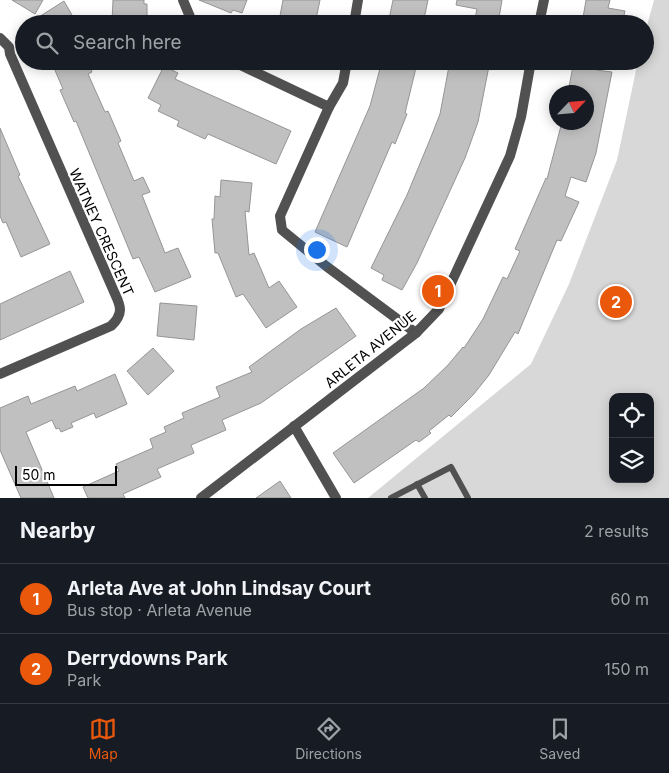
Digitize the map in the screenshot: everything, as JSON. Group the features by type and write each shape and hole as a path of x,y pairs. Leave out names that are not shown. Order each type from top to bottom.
{"street":[{"path":"183,0 190,15"},
{"path":"356,15 358,0"},
{"path":"541,15 544,0"},
{"name":"WATNEY CRESCENT","path":"0,38 9,47 15,61"},
{"name":"WATNEY CRESCENT","path":"0,374 111,326 119,318 120,306 120,299 115,295 19,70"},
{"path":"251,70 329,107"},
{"path":"345,70 343,83 329,107 280,216 282,230 326,266 416,333"},
{"name":"ARLETA AVENUE","path":"201,498 416,333 439,309 510,156 518,132 530,70"},
{"path":"294,426 336,498"}],"lane":[{"path":"391,498 451,467 468,498"},
{"path":"417,484 425,498"}],"shaded area":[{"path":"654,0 669,0 669,498 368,498 531,364 569,284 617,160 636,70 654,70 654,15 650,15"}],"building":[{"path":"12,0 43,0 35,14"},
{"path":"113,0 144,0 144,4 147,4 147,15 112,15"},
{"path":"199,0 247,0 242,13 233,10 231,13"},
{"path":"283,0 320,0 317,15 280,15"},
{"path":"393,0 428,0 425,15 390,15"},
{"path":"457,0 502,0 500,15 476,15 477,9 456,5"},
{"path":"586,0 610,0 608,8 625,11 624,15 584,15"},
{"path":"64,1 72,15 42,15"},
{"path":"55,70 91,70 92,72 88,74 105,112 108,111 121,141 118,143 134,181 143,177 150,192 142,195 165,253 178,248 191,277 155,292 139,257 133,259 76,121 74,122 60,90 63,89"},
{"path":"162,70 172,70 178,73 175,79 291,131 276,164 208,134 205,139 177,126 179,121 158,111 161,105 148,98"},
{"path":"380,70 415,70 405,113 407,114 395,144 392,142 347,247 315,232 370,106"},
{"path":"448,70 488,70 478,122 465,158 417,263 402,290 382,280 384,275 371,268 407,195 440,114"},
{"path":"572,70 612,72 596,153 586,182 571,177 565,196 579,202 561,241 557,240 518,334 515,332 489,375 473,395 451,417 449,415 419,442 416,440 354,483 333,453 424,388 464,348 483,319 503,277 507,279 520,251 515,249 547,179 560,130 594,130 594,85 569,85"},
{"path":"0,128 20,175 18,176 50,244 21,257 6,222 3,223 0,216"},
{"path":"221,180 252,183 249,212 245,211 249,255 254,253 269,288 279,281 297,307 266,328 243,294 236,297 218,253 215,253 212,219 214,219 215,196 220,197"},
{"path":"70,271 84,302 0,340 0,304"},
{"path":"160,303 197,306 194,340 157,336"},
{"path":"336,308 356,336 261,403 222,420 226,430 191,445 194,453 157,469 161,477 123,494 125,498 88,498 83,487 119,471 116,464 153,448 150,439 166,432 164,427 184,418 182,413 220,397 216,387 252,372 249,367 301,329"},
{"path":"153,348 174,371 148,395 127,371"},
{"path":"115,374 127,404 96,418 94,413 71,423 73,427 61,432 59,428 56,429 52,420 26,432 54,498 21,498 0,450 0,408 28,396 31,404 75,386 77,391"},
{"path":"280,481 291,498 256,498"}],"place":[{"name":"Arleta Ave at John Lindsay Court","path":"438,291"},
{"name":"Derrydowns Park","path":"616,302"}]}
